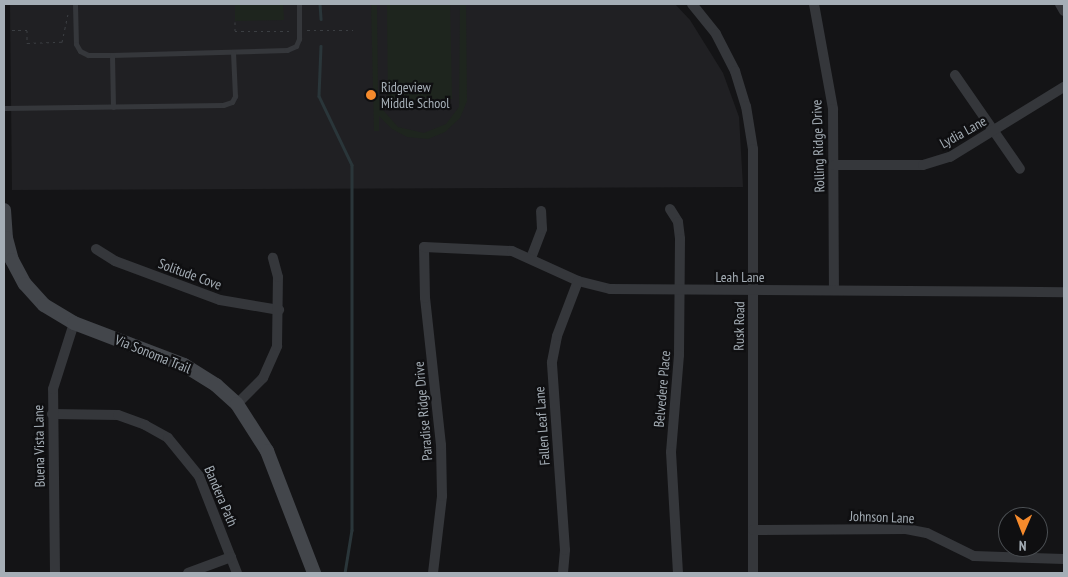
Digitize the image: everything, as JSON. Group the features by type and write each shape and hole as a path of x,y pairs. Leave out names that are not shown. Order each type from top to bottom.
{"street":[{"name":"Rusk Road","path":"692,4 726,52 746,106 753,149 752,573"},
{"name":"Rolling Ridge Drive","path":"814,4 833,109 834,290"},
{"path":"1060,4 1064,11"},
{"path":"955,74 1020,170"},
{"name":"Lydia Lane","path":"834,165 923,165 962,152 1064,87"},
{"name":"Belvedere Place","path":"670,209 679,230 679,355 671,452 678,573"},
{"name":"Via Sonoma Trail","path":"4,210 6,238 18,272 44,305 74,323 184,365 216,385 237,404 267,451 314,573"},
{"path":"531,258 542,229 541,210"},
{"name":"Leah Lane","path":"424,247 512,251 578,281 610,289 1064,292"},
{"name":"Paradise Ridge Drive","path":"424,247 425,298 441,445 442,496 433,573"},
{"name":"Solitude Cove","path":"96,249 115,262 220,300 279,310"},
{"path":"237,404 263,378 273,360 279,310 278,273 273,258"},
{"name":"Fallen Leaf Lane","path":"563,573 565,550 552,362 557,336 578,281"},
{"name":"Buena Vista Lane","path":"55,573 52,414 55,377 74,323"},
{"name":"Bandera Path","path":"52,414 118,415 145,424 168,438 199,476 237,573"},
{"name":"Johnson Lane","path":"752,530 913,530 974,556 1064,560"},
{"path":"188,573 231,557"}],"lane":[{"path":"76,4 76,44 80,51 88,55 287,50 296,46 300,31 299,4"},
{"path":"4,108 223,105 232,102 235,96 233,52"},
{"path":"112,55 113,107"}],"path":[{"path":"12,30 27,30 27,43 62,42 68,12"},
{"path":"235,22 235,31 353,30"}],"shaded area":[{"name":"Ridgeview Middle School","path":"10,4 675,4 690,20 723,73 739,117 743,187 12,190"},
{"path":"235,4 283,4 284,20 235,21"},
{"path":"371,4 377,4 378,95 383,110 398,127 424,133 446,124 459,107 460,4 466,4 467,101 460,118 445,132 428,139 407,137 392,129 379,116 379,131 374,131"},
{"path":"387,4 450,4 452,99 388,101"}],"waterway":[{"path":"320,4 321,19"},
{"path":"321,46 319,96 352,165 352,530 345,573"}],"place":[{"name":"Ridgeview Middle School","path":"371,95"}]}
